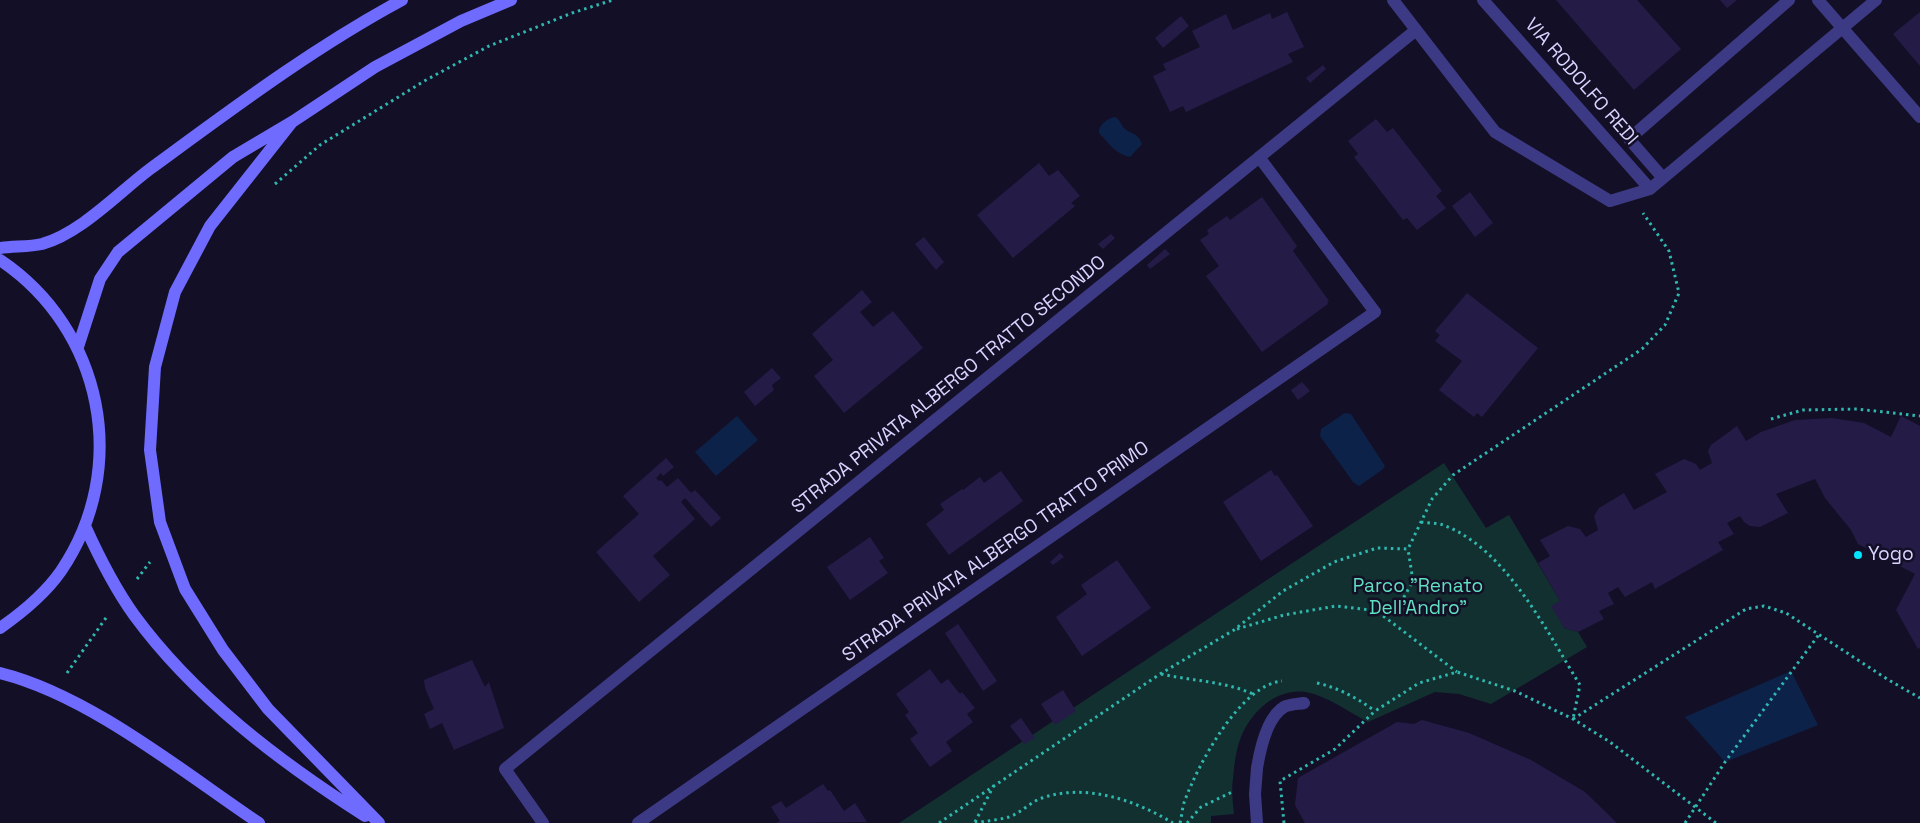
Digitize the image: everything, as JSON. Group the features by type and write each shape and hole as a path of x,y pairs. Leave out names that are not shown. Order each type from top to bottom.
{"main road":[{"path":"0,248 42,244 86,222 128,185 268,82 352,27 402,0"},
{"path":"78,347 100,279 118,252 145,227 233,156 292,122 375,67 461,21 511,0"},
{"path":"292,122 210,226 174,292 155,367 150,450 160,522 185,589 223,650 268,709 377,823"},
{"path":"0,260 22,275 54,308 78,347 94,390 100,436 98,481 85,526 60,571 26,610 0,628"},
{"path":"85,526 107,572 122,597 166,654 212,701 303,777 377,823"},
{"path":"0,674 52,692 93,712 259,823"}],"street":[{"path":"1393,0 1495,132 1610,201 1650,189 1876,0"},
{"name":"VIA RODOLFO REDI","path":"1483,0 1650,189"},
{"name":"VIA RODOLFO REDI","path":"1663,178 1629,139 1788,0"},
{"path":"1818,0 1920,117"},
{"name":"STRADA PRIVATA ALBERGO TRATTO SECONDO","path":"543,823 505,769 1416,30"},
{"name":"STRADA PRIVATA ALBERGO TRATTO PRIMO","path":"638,823 1375,312 1258,157"},
{"path":"1258,823 1255,794 1257,768 1261,748 1269,725 1284,707 1304,703"}],"path":[{"path":"320,145 426,80 489,46 572,13 613,0"},
{"path":"1234,630 1284,615 1336,606 1378,611 1399,606 1413,581 1408,549 1432,499 1453,475 1642,349 1666,326 1679,293 1669,251 1630,195"},
{"path":"1770,419 1803,410 1857,408 1920,416"},
{"path":"1420,522 1443,525 1468,540 1501,566 1519,586 1580,685 1573,719"},
{"path":"939,823 1160,674 1234,630 1283,591 1334,562 1377,548 1408,549"},
{"path":"1573,719 1746,609 1764,606 1779,610 1820,634 1887,679 1920,698"},
{"path":"1378,611 1457,672 1515,691 1573,719 1610,742 1693,808 1716,823"},
{"path":"1685,823 1693,808 1820,634"},
{"path":"1284,823 1280,782 1335,749 1382,706 1419,684 1457,672"},
{"path":"1160,674 1192,681 1238,687 1253,694"},
{"path":"975,823 994,785"},
{"path":"1187,823 1201,807 1221,796 1235,791 1255,794"},
{"path":"975,823 1009,817 1042,798 1075,792 1108,795 1134,803 1173,823"}],"green space":[{"name":"Parco \"Renato Dell'Andro\"","path":"1444,463 1486,528 1509,515 1560,601 1564,628 1578,632 1587,647 1491,704 1459,694 1435,692 1368,722 1314,694 1295,692 1275,698 1258,710 1246,727 1239,742 1232,783 1234,814 1211,816 1211,823 899,823"}],"water":[{"path":"1115,117 1123,127 1138,137 1142,144 1130,157 1116,151 1099,133 1104,123"},
{"path":"1345,413 1351,414 1385,466 1359,486 1353,482 1320,436 1321,429"},
{"path":"737,416 758,440 716,476 695,452"},
{"path":"1791,671 1818,725 1725,762 1685,717"}],"building":[{"path":"1556,0 1637,0 1681,49 1634,90"},
{"path":"1720,0 1737,0 1727,8"},
{"path":"1287,12 1304,47 1288,54 1293,62 1186,112 1183,106 1170,112 1153,76 1166,70 1163,64 1200,47 1192,31 1226,14 1233,30 1270,13 1272,19"},
{"path":"1920,12 1920,66 1893,34"},
{"path":"1181,16 1189,26 1163,48 1155,38"},
{"path":"1323,65 1326,69 1310,83 1306,78"},
{"path":"1376,119 1387,132 1393,128 1442,191 1436,196 1446,208 1417,230 1407,218 1403,220 1354,157 1358,154 1348,141"},
{"path":"1039,163 1049,176 1058,170 1080,196 1071,203 1075,206 1013,258 977,215"},
{"path":"1470,192 1493,223 1475,237 1452,206"},
{"path":"1262,197 1297,246 1293,251 1329,301 1327,302 1328,304 1262,352 1206,276 1219,266 1200,240 1209,234 1207,230 1227,216 1230,220"},
{"path":"1111,234 1115,238 1103,249 1098,244"},
{"path":"924,237 944,262 936,270 915,244"},
{"path":"1165,249 1170,254 1150,269 1147,265"},
{"path":"862,290 872,302 860,312 873,327 893,311 923,348 844,413 814,376 833,360 812,334"},
{"path":"1467,293 1538,348 1482,417 1477,413 1474,417 1439,390 1462,361 1435,341 1440,335 1435,331"},
{"path":"772,368 781,378 772,385 774,390 755,406 744,392"},
{"path":"1302,382 1310,391 1298,400 1291,390"},
{"path":"1901,416 1920,426 1920,648 1918,649 1896,610 1915,574 1858,544 1851,530 1825,498 1815,479 1776,494 1788,513 1760,527 1750,526 1740,516 1727,523 1734,534 1718,542 1723,550 1655,589 1652,582 1625,597 1618,587 1608,593 1614,604 1599,611 1604,619 1578,632 1564,628 1551,606 1560,601 1538,563 1550,556 1540,540 1568,526 1580,529 1586,537 1598,530 1594,516 1599,508 1624,493 1634,510 1667,492 1655,474 1684,459 1696,464 1700,470 1712,463 1708,451 1711,445 1737,426 1746,441 1761,432 1795,420 1832,418 1864,423 1891,437"},
{"path":"666,458 674,467 663,476 661,473 656,478 659,481 661,480 667,487 678,478 691,493 695,490 721,518 711,527 685,498 681,502 695,519 653,556 670,575 639,602 596,552 639,514 623,496"},
{"path":"1271,470 1275,476 1277,475 1313,526 1261,561 1223,502"},
{"path":"1001,471 1023,501 949,555 926,524 944,510 940,504 980,477 984,483"},
{"path":"870,537 884,558 879,561 888,573 850,600 827,567"},
{"path":"1060,553 1064,557 1053,565 1050,562"},
{"path":"1117,560 1151,608 1082,656 1056,617 1087,594 1081,585"},
{"path":"958,624 997,681 983,691 945,633"},
{"path":"472,660 485,687 489,682 504,728 454,750 442,723 430,729 424,714 434,709 425,688 424,680"},
{"path":"930,669 941,684 948,679 975,708 967,714 973,722 946,742 952,751 930,767 910,739 918,733 905,715 909,712 896,694"},
{"path":"1063,690 1076,711 1055,725 1041,704"},
{"path":"1021,718 1035,738 1024,744 1010,726"},
{"path":"1422,720 1469,733 1531,760 1585,792 1617,823 1305,823 1295,805 1298,778 1397,722 1414,724"},
{"path":"823,784 828,791 830,790 844,811 855,803 867,822 776,823 780,821 771,807 781,801 786,808"}],"place":[{"name":"Yogo","path":"1858,555"}]}
